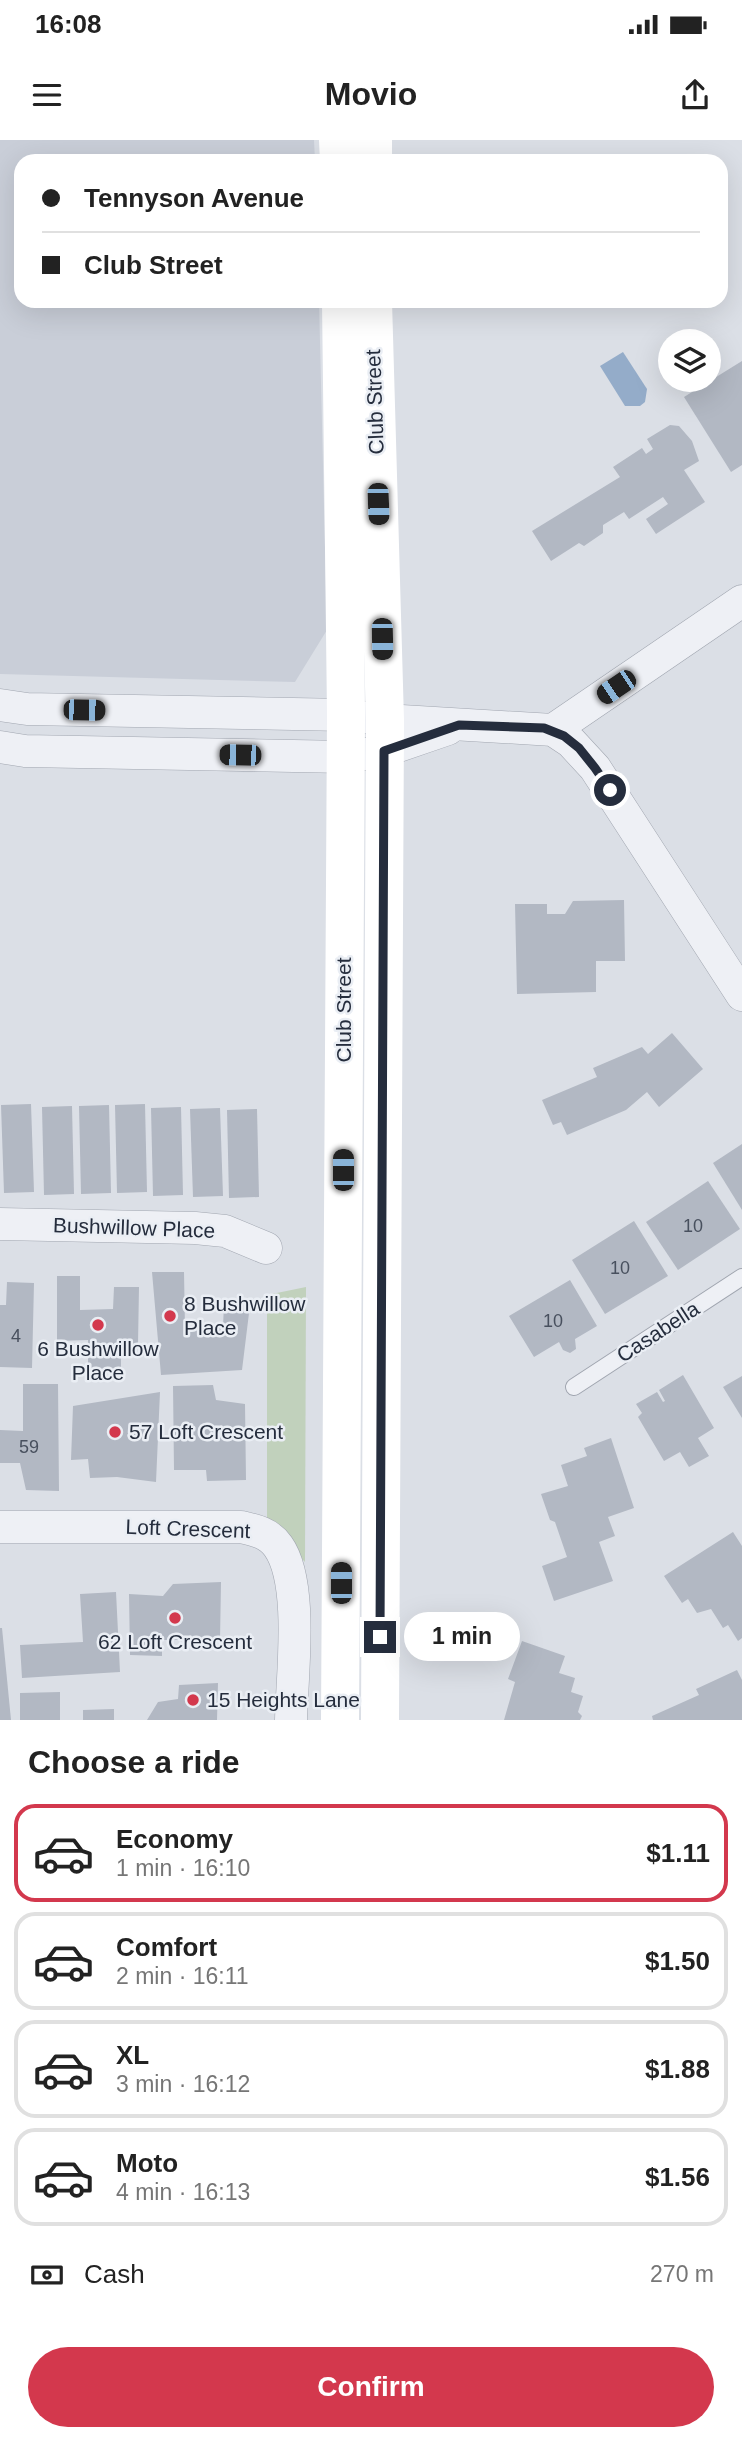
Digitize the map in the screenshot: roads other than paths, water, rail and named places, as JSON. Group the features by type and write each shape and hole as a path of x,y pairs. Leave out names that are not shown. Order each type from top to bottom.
{"main road":[{"name":"Club Street","path":"340,1720 346,757 341,308"},
{"name":"Club Street","path":"373,308 384,736 380,1720"}],"street":[{"path":"553,730 742,601"},
{"path":"0,705 27,709 346,715 384,736"},
{"path":"0,747 25,751 346,757 384,736 459,725 553,730 572,742 595,768 742,995"},
{"name":"Bushwillow Place","path":"0,1224 195,1228 225,1231 266,1248"},
{"name":"Loft Crescent","path":"0,1527 240,1527 260,1531 277,1544 289,1568 295,1595 291,1720"}],"lane":[{"name":"Casabella","path":"574,1387 742,1277"}],"water":[{"path":"623,352 647,389 645,402 640,406 625,406 600,366"}],"place":[{"name":"8 Bushwillow Place","path":"170,1316"},
{"name":"6 Bushwillow Place","path":"98,1325"},
{"name":"57 Loft Crescent","path":"115,1432"},
{"name":"62 Loft Crescent","path":"175,1618"},
{"name":"15 Heights Lane","path":"193,1700"}]}
